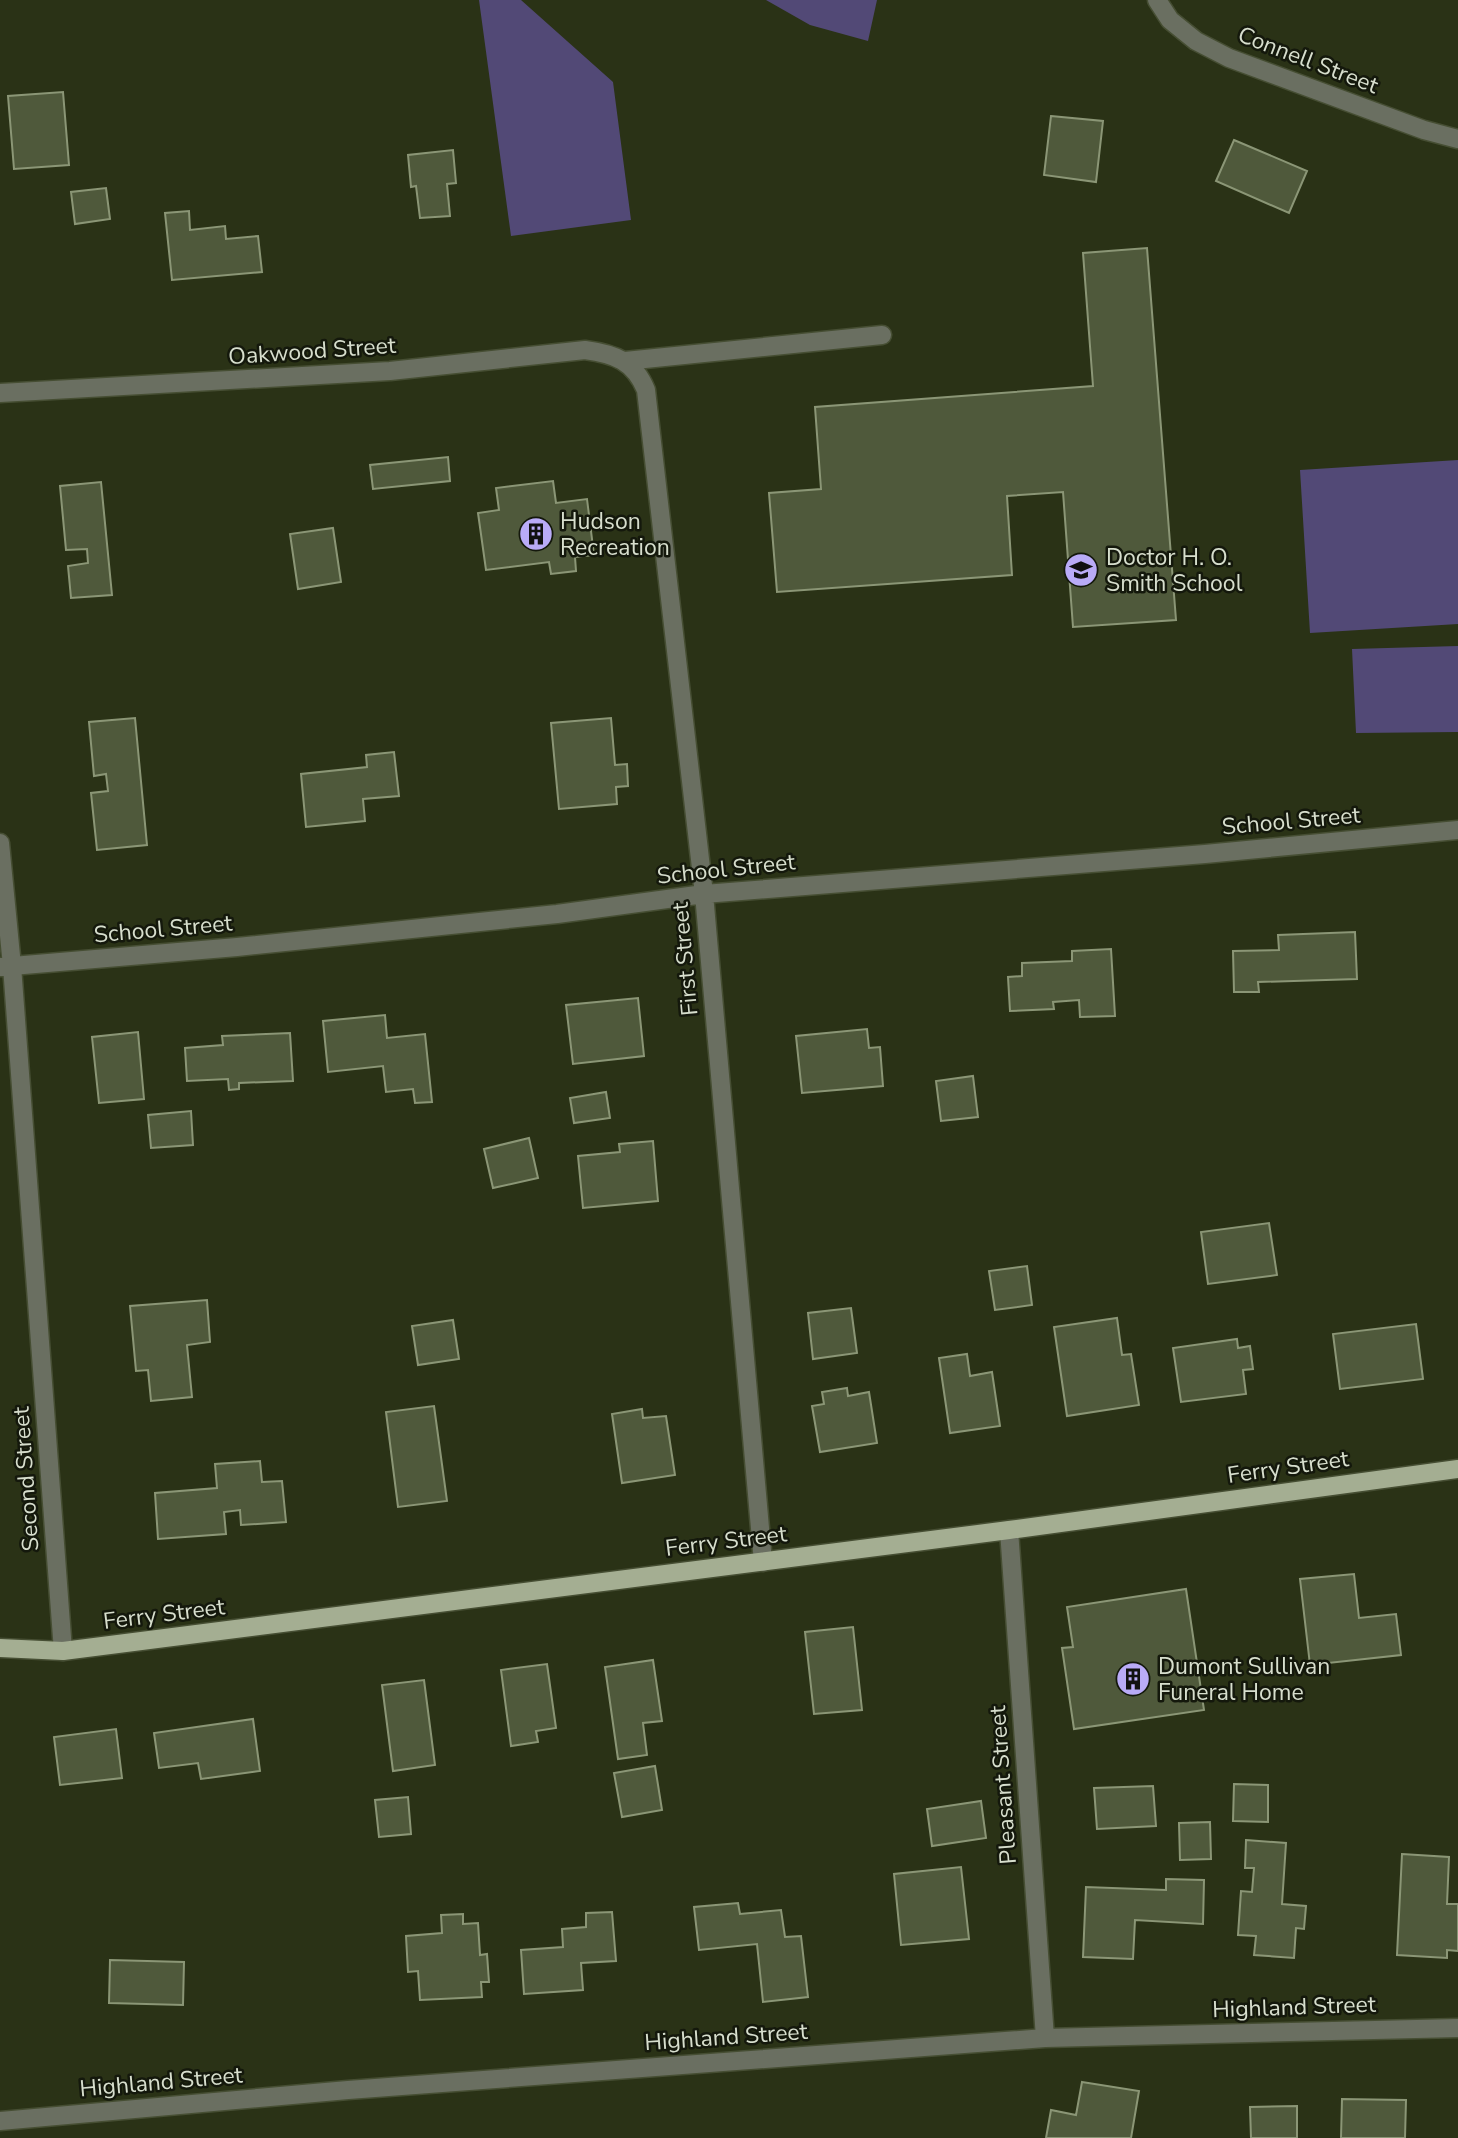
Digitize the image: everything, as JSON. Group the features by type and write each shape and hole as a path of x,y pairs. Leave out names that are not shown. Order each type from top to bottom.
{"main road":[{"name":"Ferry Street","path":"0,1648 64,1651 1009,1530 1458,1469"}],"street":[{"name":"Connell Street","path":"1157,0 1170,20 1196,41 1229,58 1389,118 1458,139"},
{"path":"625,361 882,335"},
{"name":"Oakwood Street","path":"0,393 340,374 585,350 603,352 625,361"},
{"name":"First Street","path":"625,361 640,375 646,390 704,894 763,1562"},
{"name":"School Street","path":"6,967 529,917 704,894 1205,854 1458,830"},
{"name":"Second Street","path":"0,843 6,967 64,1651"},
{"name":"Pleasant Street","path":"1009,1530 1045,2038"},
{"name":"Highland Street","path":"3,2121 348,2090 1045,2038 1458,2028"},
{"path":"3,2121 17,2138"}],"shaded area":[{"path":"479,0 521,0 613,82 631,220 511,236"},
{"path":"766,0 877,0 868,41 810,25"},
{"path":"1458,460 1458,624 1310,633 1300,470"},
{"path":"1458,646 1458,732 1356,733 1352,649"}],"building":[{"path":"63,92 69,165 14,169 8,96"},
{"path":"1051,116 1103,121 1096,182 1044,175"},
{"path":"1234,140 1307,171 1289,213 1216,181"},
{"path":"453,150 456,183 447,184 450,216 420,218 416,186 411,187 408,155"},
{"path":"106,188 110,219 75,224 71,192"},
{"path":"189,211 190,230 225,226 226,239 258,236 262,272 172,280 165,213"},
{"path":"1147,248 1176,620 1073,627 1063,492 1007,496 1012,575 777,592 769,493 821,489 815,407 1093,386 1083,253"},
{"path":"448,457 450,481 373,489 370,465"},
{"name":"Hudson Recreation","path":"553,481 556,503 587,499 594,555 575,557 576,571 551,574 549,562 486,570 478,513 499,510 496,488"},
{"path":"101,482 112,595 71,598 68,566 88,563 87,549 66,550 60,486"},
{"path":"333,528 341,582 298,589 290,534"},
{"path":"135,718 147,845 97,850 91,793 108,791 106,774 94,776 89,722"},
{"path":"611,718 615,765 627,764 628,786 616,787 617,804 559,809 551,723"},
{"path":"394,752 399,796 363,799 365,821 306,827 301,774 367,767 366,755"},
{"path":"1355,932 1357,979 1258,982 1259,992 1234,992 1233,951 1279,950 1278,935"},
{"path":"1111,949 1115,1016 1080,1017 1079,1000 1053,1002 1054,1009 1010,1011 1008,977 1022,976 1022,963 1072,961 1072,951"},
{"path":"638,998 644,1056 573,1064 566,1005"},
{"path":"385,1015 387,1038 425,1034 432,1102 415,1103 413,1089 386,1092 383,1066 328,1072 323,1021"},
{"path":"867,1029 869,1048 880,1047 883,1086 802,1093 796,1036"},
{"path":"138,1032 144,1099 99,1103 92,1037"},
{"path":"290,1033 293,1081 239,1083 239,1089 229,1090 228,1079 187,1081 185,1048 223,1045 222,1036"},
{"path":"973,1076 978,1117 941,1121 936,1081"},
{"path":"606,1092 610,1118 574,1123 570,1098"},
{"path":"191,1111 193,1145 151,1148 148,1115"},
{"path":"529,1138 538,1178 493,1188 484,1149"},
{"path":"653,1141 658,1201 583,1208 578,1156 620,1152 619,1144"},
{"path":"1269,1223 1277,1275 1208,1284 1201,1232"},
{"path":"1027,1266 1032,1305 995,1310 989,1271"},
{"path":"207,1300 210,1342 187,1345 192,1397 151,1401 148,1370 136,1371 130,1306"},
{"path":"851,1308 857,1353 813,1359 808,1313"},
{"path":"1117,1318 1122,1355 1131,1354 1139,1405 1067,1416 1054,1327"},
{"path":"453,1320 459,1359 418,1365 412,1326"},
{"path":"1416,1324 1423,1379 1340,1389 1333,1334"},
{"path":"1237,1339 1238,1348 1250,1346 1253,1369 1243,1370 1246,1394 1181,1402 1173,1348"},
{"path":"967,1354 970,1376 992,1372 1000,1426 950,1433 939,1358"},
{"path":"847,1388 848,1396 869,1392 877,1443 820,1452 812,1406 824,1404 822,1392"},
{"path":"434,1406 447,1501 398,1507 386,1412"},
{"path":"642,1409 643,1418 666,1416 675,1475 622,1483 612,1414"},
{"path":"260,1461 262,1482 282,1481 286,1522 241,1525 240,1510 224,1512 226,1534 158,1539 155,1493 217,1488 215,1464"},
{"path":"1354,1574 1359,1618 1396,1614 1401,1655 1310,1665 1300,1579"},
{"name":"Dumont Sullivan Funeral Home","path":"1186,1589 1204,1710 1074,1729 1062,1648 1073,1647 1067,1607"},
{"path":"853,1627 862,1710 814,1714 805,1632"},
{"path":"653,1660 662,1721 643,1723 647,1755 618,1759 605,1667"},
{"path":"547,1664 556,1728 536,1731 538,1742 511,1746 501,1670"},
{"path":"424,1680 435,1765 393,1771 382,1685"},
{"path":"253,1719 260,1771 201,1779 198,1763 159,1768 154,1733"},
{"path":"116,1729 122,1778 60,1785 54,1737"},
{"path":"655,1766 662,1810 622,1817 614,1773"},
{"path":"1234,1784 1268,1785 1268,1822 1233,1821"},
{"path":"1153,1786 1156,1826 1097,1829 1094,1788"},
{"path":"408,1797 411,1834 379,1837 375,1800"},
{"path":"981,1801 986,1838 932,1846 927,1809"},
{"path":"1210,1822 1211,1859 1180,1860 1179,1823"},
{"path":"1246,1840 1286,1843 1282,1904 1306,1906 1304,1929 1296,1928 1294,1958 1254,1955 1256,1936 1238,1935 1241,1891 1252,1892 1254,1868 1245,1868"},
{"path":"1402,1854 1449,1857 1447,1904 1458,1904 1458,1951 1447,1950 1447,1958 1397,1955"},
{"path":"961,1867 969,1939 901,1945 894,1874"},
{"path":"1166,1879 1204,1880 1203,1924 1135,1920 1133,1959 1083,1957 1086,1887 1166,1890"},
{"path":"738,1903 740,1914 781,1910 785,1937 801,1936 808,1997 763,2002 757,1944 699,1950 694,1907"},
{"path":"612,1912 616,1961 581,1963 583,1990 524,1994 521,1950 563,1947 562,1929 586,1927 586,1913"},
{"path":"463,1914 463,1924 478,1923 480,1955 487,1954 489,1982 481,1982 482,1997 420,2000 418,1971 408,1972 406,1936 442,1933 441,1915"},
{"path":"110,1960 184,1962 183,2005 109,2003"},
{"path":"1082,2082 1139,2091 1131,2138 1046,2138 1051,2110 1076,2115"},
{"path":"1342,2099 1406,2100 1405,2138 1341,2138"},
{"path":"1297,2106 1297,2138 1251,2138 1250,2107"}],"place":[{"name":"Hudson Recreation","path":"536,534"},
{"name":"Doctor H. O. Smith School","path":"1081,570"},
{"name":"Dumont Sullivan Funeral Home","path":"1133,1679"}]}
